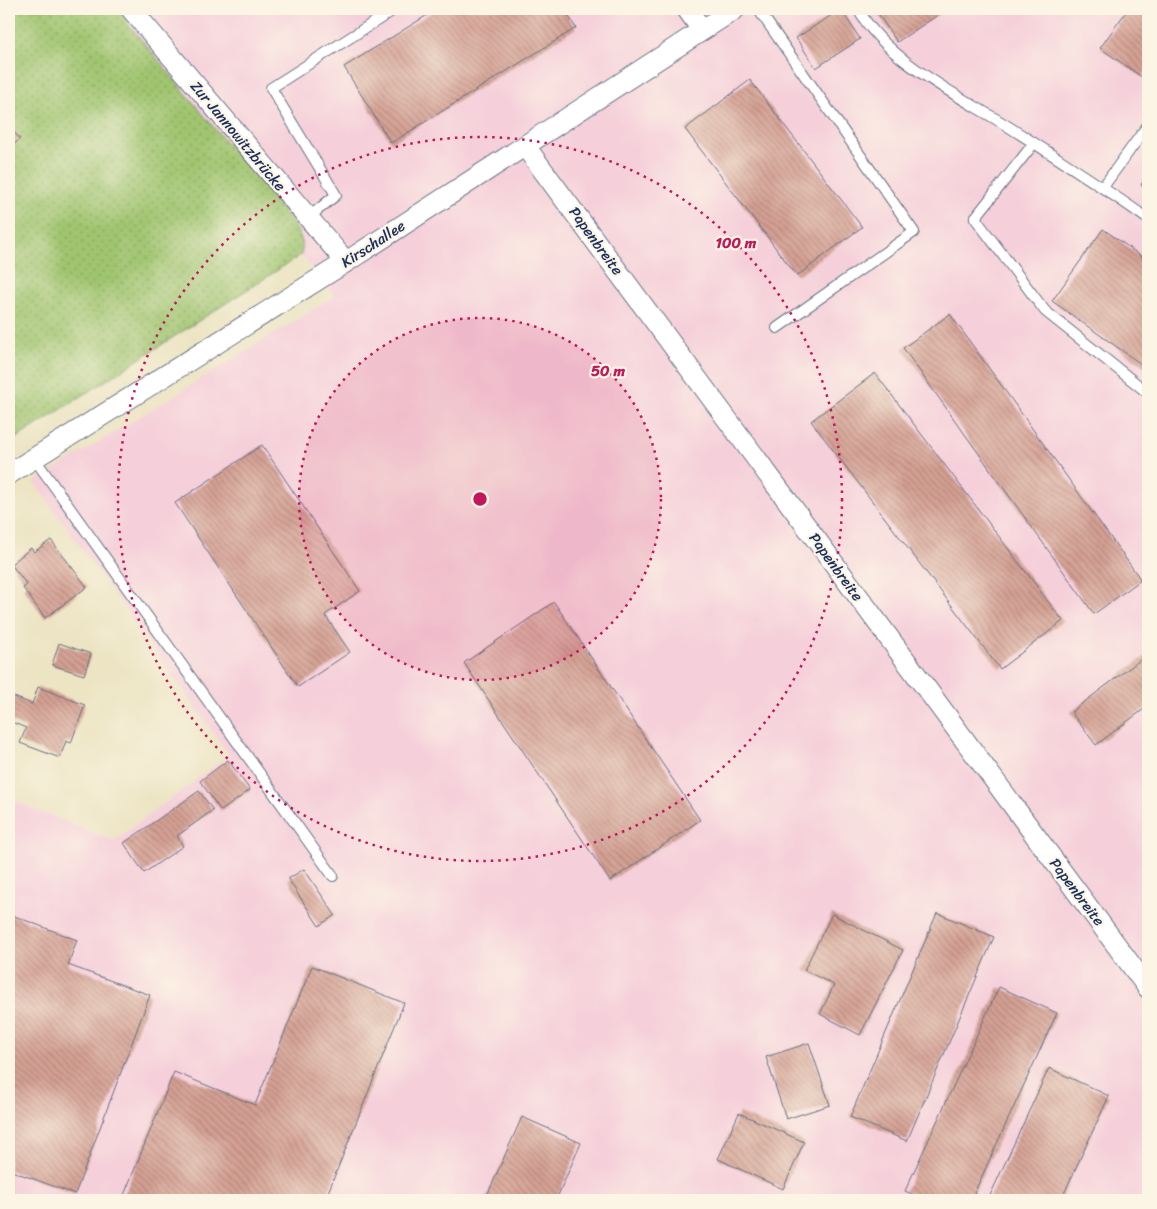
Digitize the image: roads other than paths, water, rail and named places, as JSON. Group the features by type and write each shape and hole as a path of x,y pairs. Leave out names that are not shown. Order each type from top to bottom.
{"street":[{"name":"Zur Jannowitzbrücke","path":"131,9 346,262"},
{"path":"687,9 702,30"},
{"name":"Kirschallee","path":"9,474 346,262 735,9"},
{"name":"Papenbreite","path":"525,146 1148,988"}],"lane":[{"path":"308,218 336,195 271,88 395,9"},
{"path":"758,9 914,232 777,328"},
{"path":"858,9 880,39 918,70 1103,187 1148,219"},
{"path":"1103,187 1148,125"},
{"path":"1034,143 975,218 1045,310 1148,393"},
{"path":"34,458 333,876"}]}
